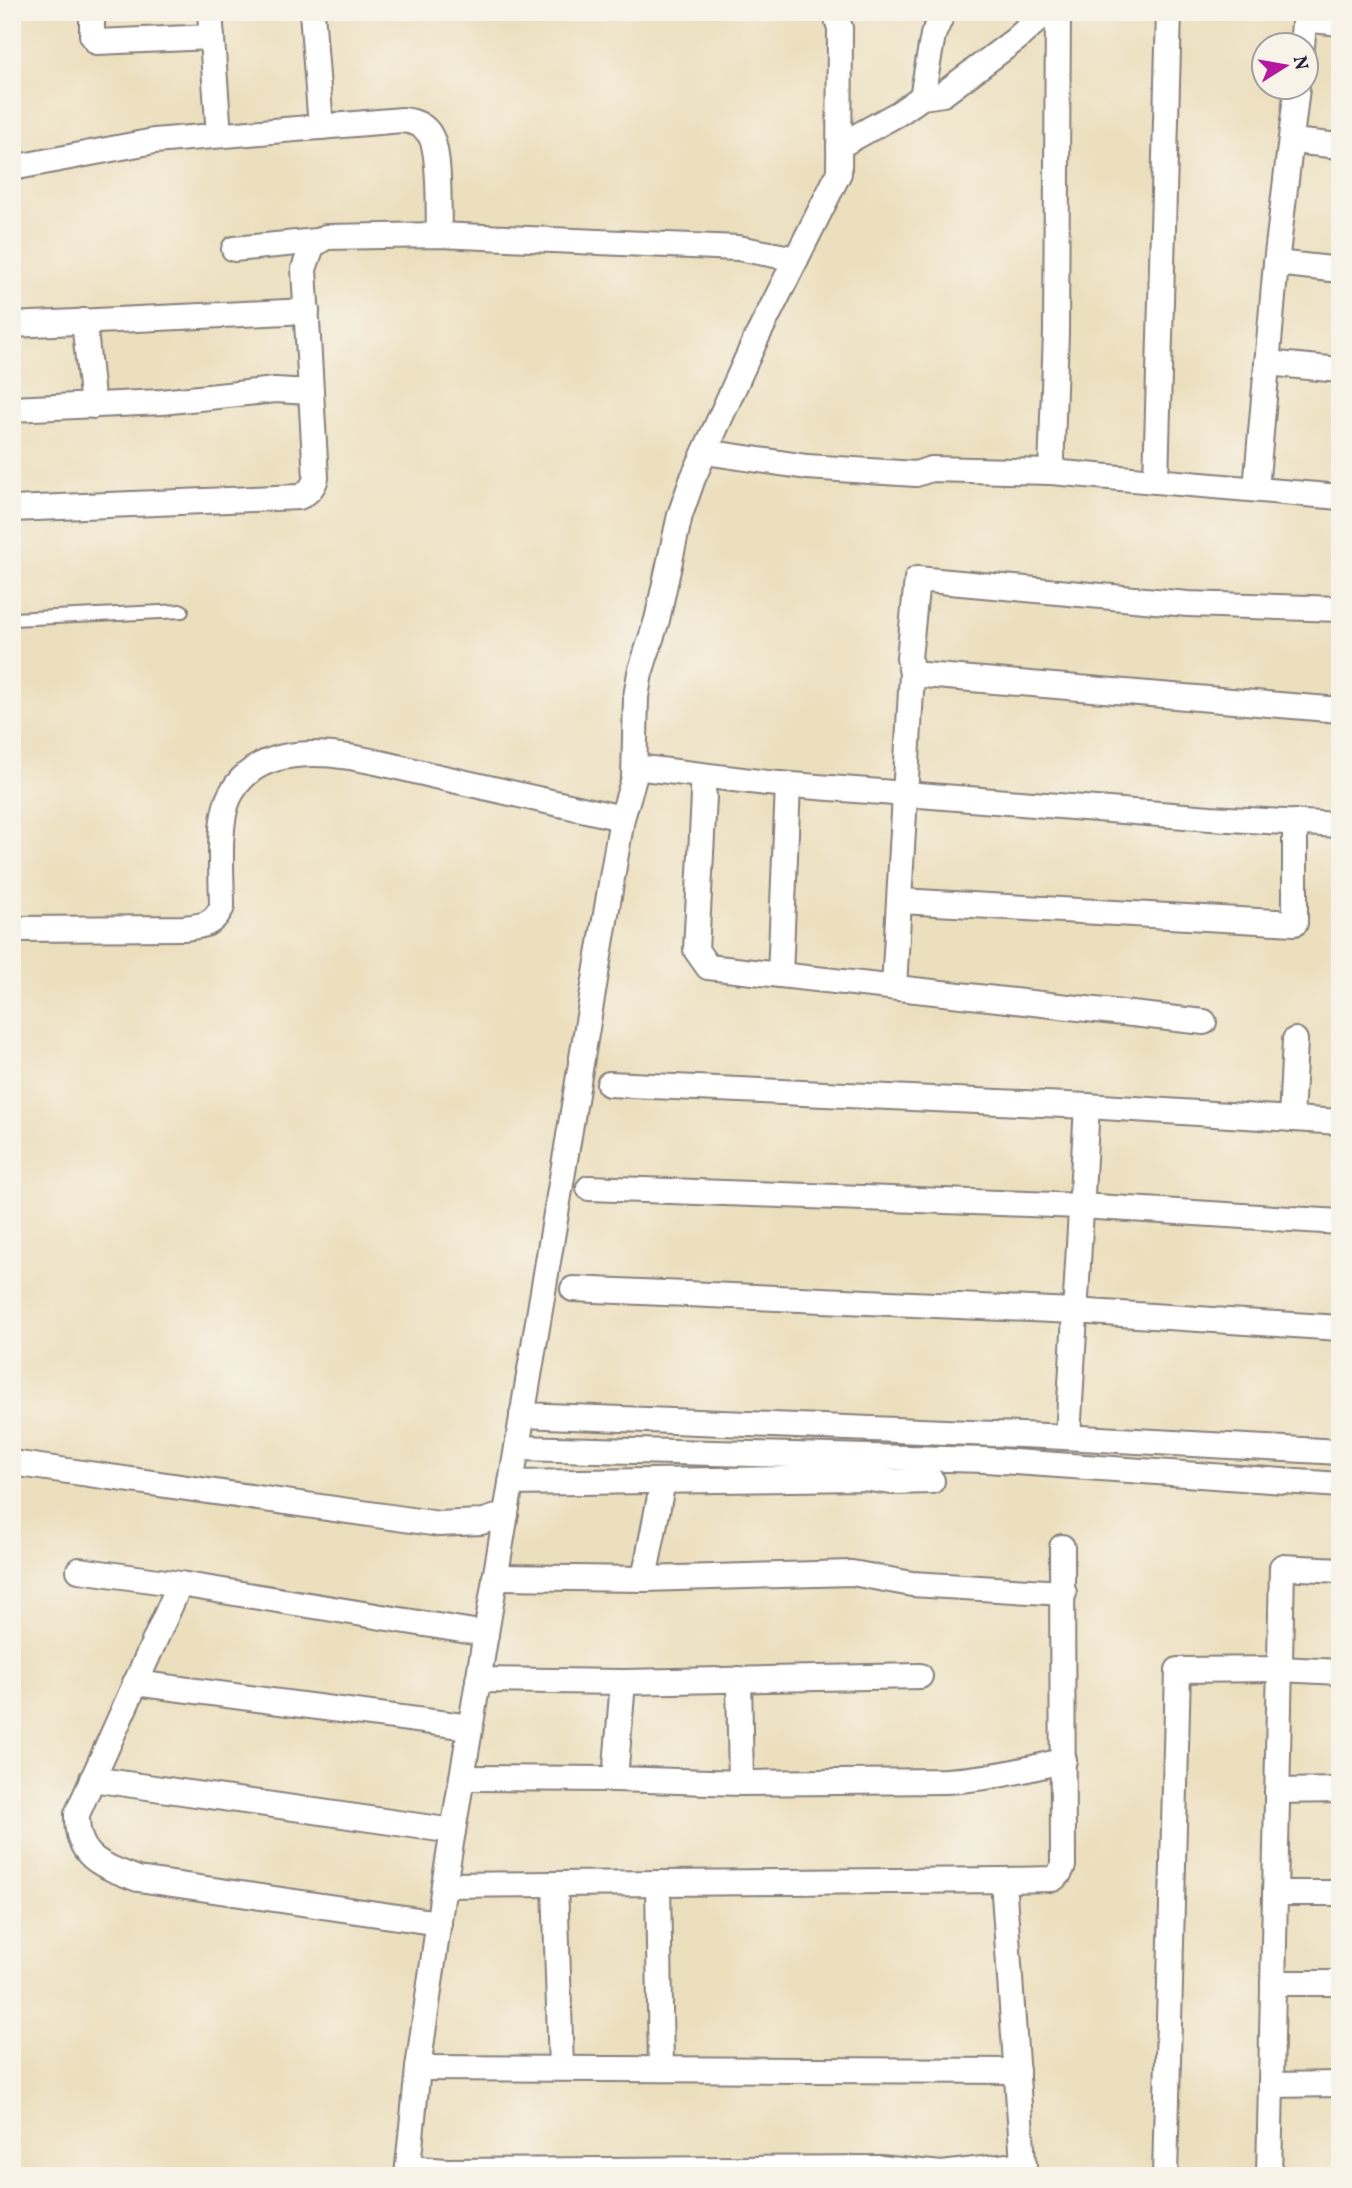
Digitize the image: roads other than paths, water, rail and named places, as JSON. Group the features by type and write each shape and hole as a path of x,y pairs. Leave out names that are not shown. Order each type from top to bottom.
{"street":[{"path":"92,12 92,34 97,42 211,24 219,135"},
{"path":"312,12 321,127"},
{"path":"835,12 839,28 839,173 754,343 705,452 680,515 657,621 640,673 636,697 634,778 622,818 444,1885 418,2068 408,2172 942,2174 1024,2170 1003,1880"},
{"path":"922,97 933,35 943,12"},
{"path":"839,146 922,97 943,94 1015,40 1046,12"},
{"path":"1051,471 1056,333 1058,12"},
{"path":"1156,481 1169,12"},
{"path":"1305,16 1340,23"},
{"path":"1256,489 1276,263 1296,102"},
{"path":"12,169 154,141 401,120 415,122 430,135 435,151 439,235"},
{"path":"1292,141 1340,146"},
{"path":"234,249 317,241 326,237 439,235 738,248 796,259"},
{"path":"12,509 299,497 306,494 316,478 304,269 308,255 317,241"},
{"path":"1276,263 1340,270"},
{"path":"12,325 306,311"},
{"path":"84,321 93,406"},
{"path":"1267,363 1340,370"},
{"path":"12,409 173,401 265,391 311,392"},
{"path":"705,452 807,467 916,474 932,469 1051,471 1340,497"},
{"path":"894,987 912,674 909,658 917,579 1188,604 1340,609"},
{"path":"912,674 1340,710"},
{"path":"12,929 184,928 203,926 215,920 222,907 222,815 230,793 242,778 257,766 285,756 317,754 366,761 622,818"},
{"path":"635,766 788,785 1210,818 1340,825"},
{"path":"700,775 704,796 696,950 708,967 1204,1022"},
{"path":"780,975 788,785"},
{"path":"900,901 1295,923 1295,822"},
{"path":"1291,1119 1295,1040"},
{"path":"609,1084 1087,1106 1340,1122"},
{"path":"1068,1437 1087,1106"},
{"path":"589,1188 1080,1206 1340,1222"},
{"path":"573,1289 1074,1311 1340,1328"},
{"path":"522,1415 1068,1437 1340,1452"},
{"path":"517,1448 986,1460 1340,1485"},
{"path":"12,1463 439,1524 481,1522 506,1514"},
{"path":"511,1483 863,1478 893,1482 932,1480"},
{"path":"644,1579 663,1481"},
{"path":"444,1885 1053,1878 1063,1866 1062,1547"},
{"path":"1269,2176 1283,1567 1340,1570"},
{"path":"79,1570 486,1634"},
{"path":"495,1577 644,1579 852,1573 912,1584 1064,1593"},
{"path":"180,1584 77,1814 76,1830 80,1843 97,1861 138,1879 439,1923"},
{"path":"1165,2176 1178,1670 1340,1672"},
{"path":"478,1680 623,1682 920,1676"},
{"path":"738,1679 741,1783"},
{"path":"615,1779 623,1682"},
{"path":"135,1683 470,1727"},
{"path":"462,1777 741,1783 978,1780 1009,1775 1064,1760"},
{"path":"92,1779 453,1831"},
{"path":"1278,1791 1340,1790"},
{"path":"657,1883 661,2069"},
{"path":"555,1884 561,2068"},
{"path":"1275,1893 1340,1893"},
{"path":"1273,1983 1340,1983"},
{"path":"418,2068 1017,2071"},
{"path":"1271,2085 1340,2084"}],"lane":[{"path":"12,619 183,611"}]}
